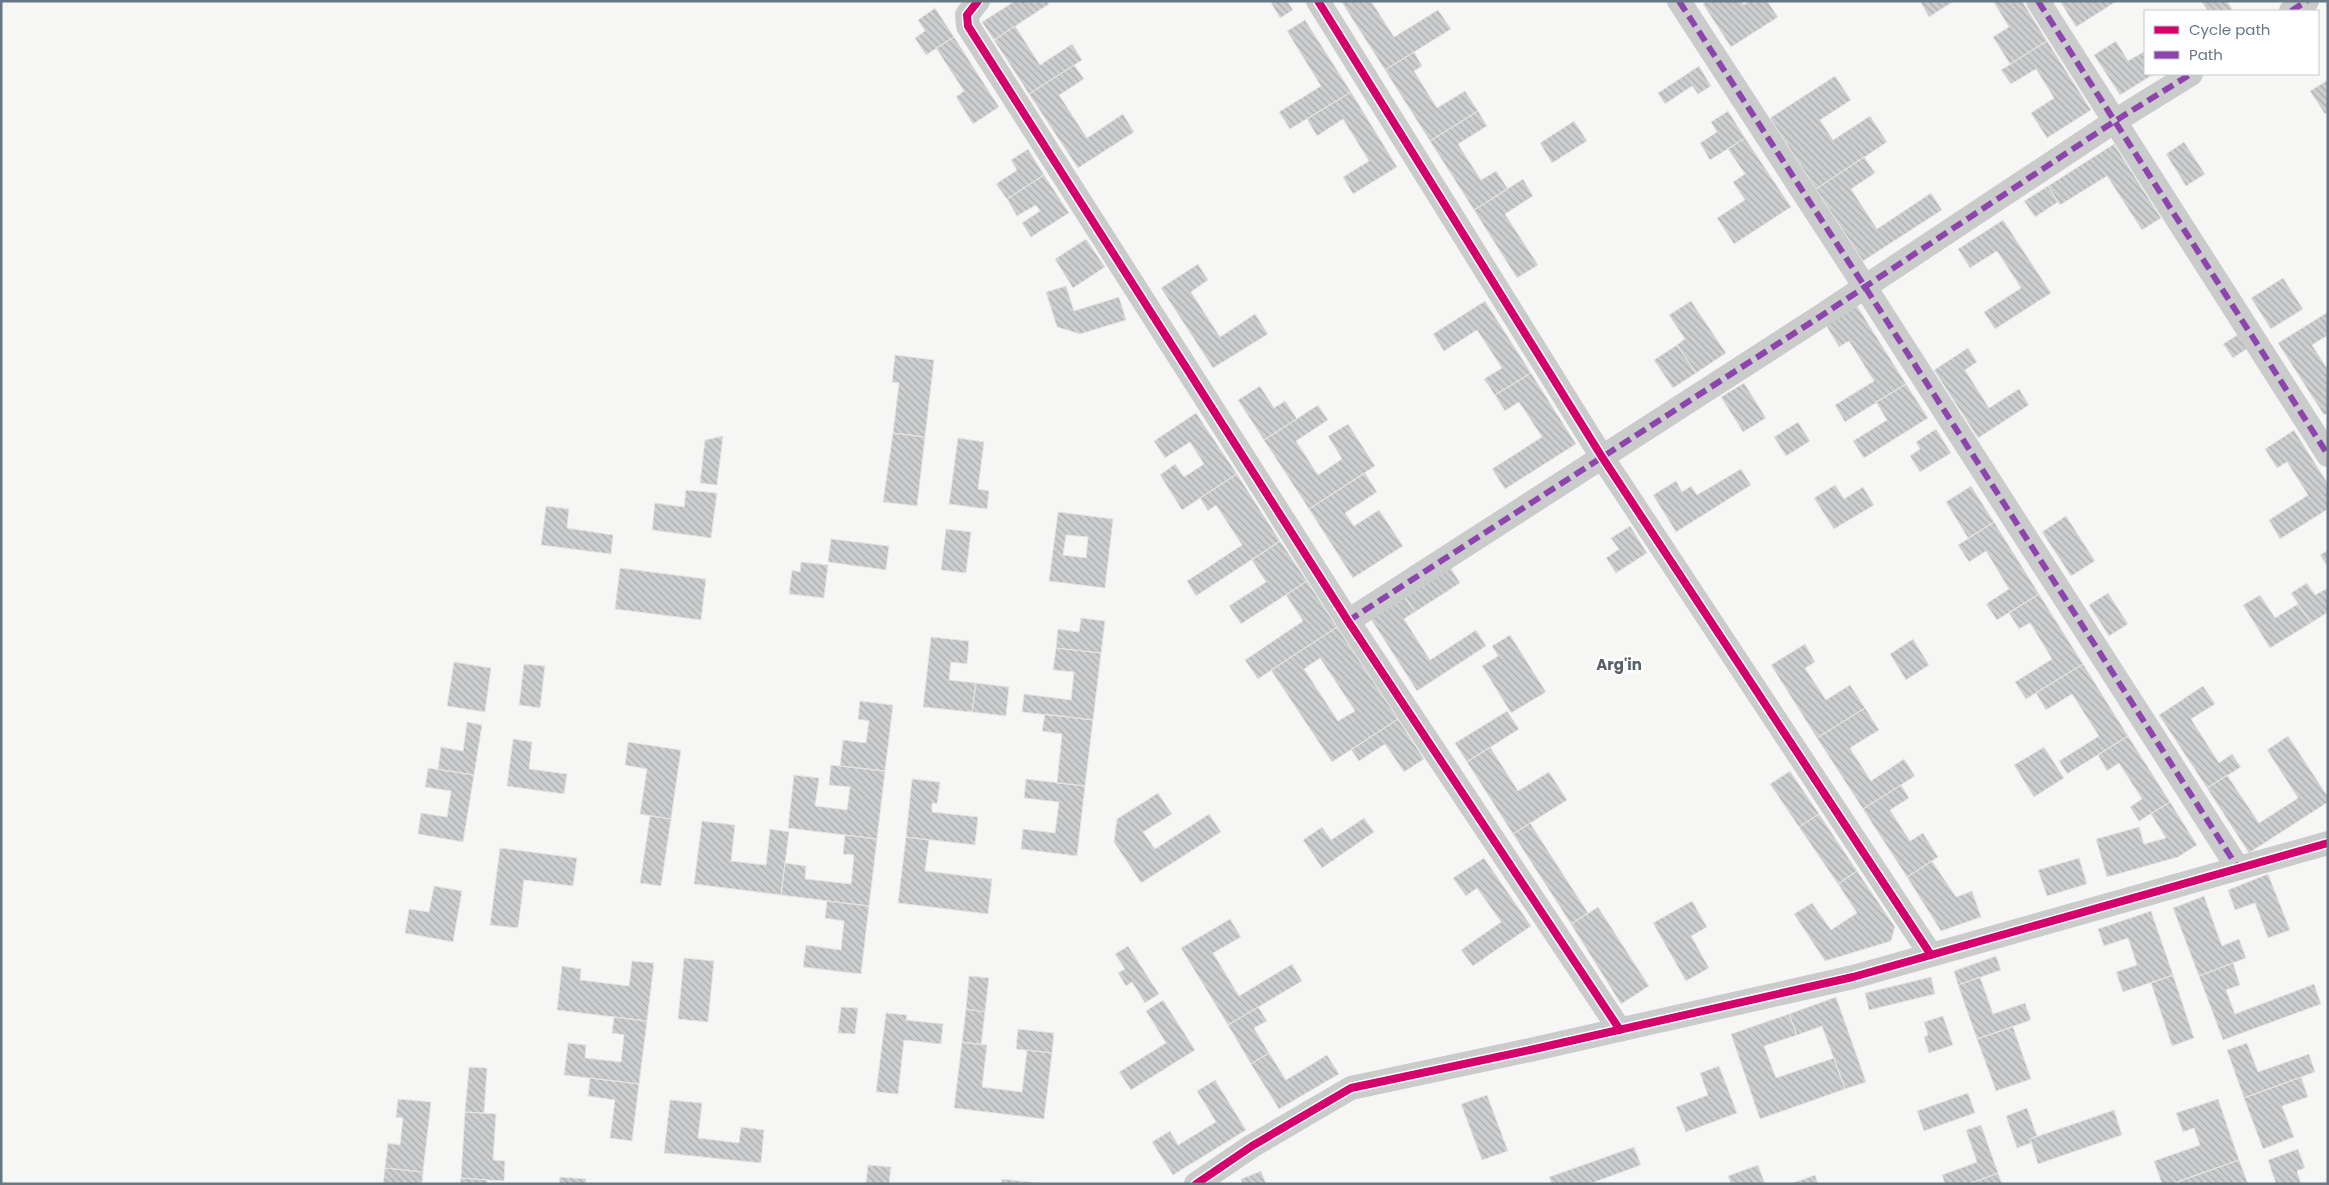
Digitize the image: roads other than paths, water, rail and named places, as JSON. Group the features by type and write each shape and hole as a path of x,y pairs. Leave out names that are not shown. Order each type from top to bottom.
{"street":[{"path":"978,1 967,15 968,26 1348,621 1620,1030"},
{"path":"1318,1 1602,457 1931,955"},
{"path":"1679,1 2238,868"},
{"path":"2038,1 2328,454"},
{"path":"2293,10 2307,1"},
{"path":"1348,621 1865,287 2115,121 2189,75"},
{"path":"1196,1184 1252,1146 1351,1088 1853,977 2328,843"}],"district":[{"name":"Arg'in","path":"1619,664"}]}
